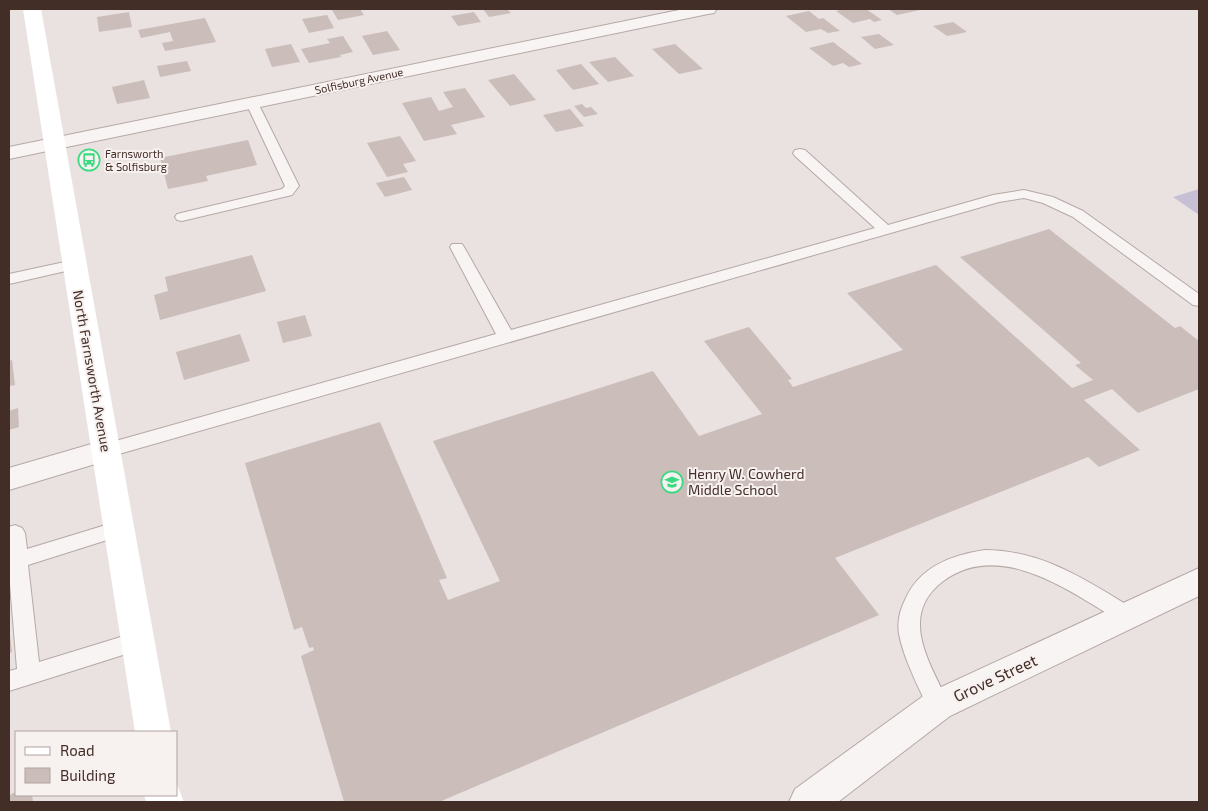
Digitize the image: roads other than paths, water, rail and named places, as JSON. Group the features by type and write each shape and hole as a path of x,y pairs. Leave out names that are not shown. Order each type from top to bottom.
{"main road":[{"name":"North Farnsworth Avenue","path":"32,9 153,731"}],"street":[{"name":"Solfisburg Avenue","path":"9,153 708,9"},
{"path":"9,479 105,451"},
{"name":"Grove Street","path":"808,802 938,705 1199,582"}],"lane":[{"path":"182,217 291,190 292,186 252,103"},
{"path":"800,154 885,230"},
{"path":"105,451 998,198 1024,194 1048,200 1078,214 1199,302"},
{"path":"457,248 506,337"},
{"path":"9,279 74,265"},
{"path":"18,560 119,529"},
{"path":"9,535 15,534 18,560 19,678 137,641"},
{"path":"938,705 909,633 910,615 915,599 924,585 936,573 951,565 968,560 988,558 1028,563 1049,570 1127,615"}],"place":[{"name":"Farnsworth & Solfisburg","path":"89,160"},
{"name":"Henry W. Cowherd Middle School","path":"672,482"}]}
